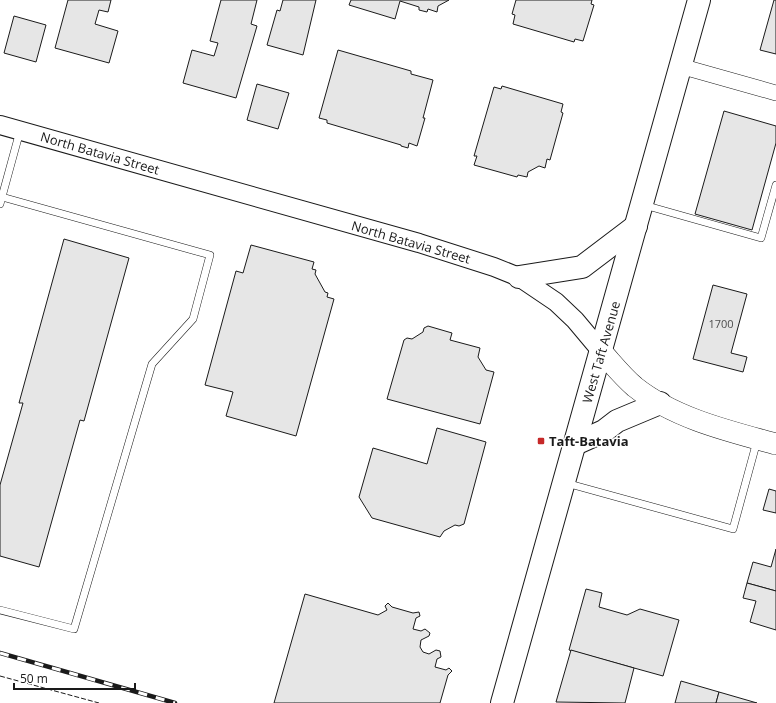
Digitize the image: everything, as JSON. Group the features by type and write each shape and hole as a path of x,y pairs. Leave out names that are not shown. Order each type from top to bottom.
{"main road":[{"name":"West Taft Avenue","path":"502,703 698,0"},
{"path":"519,277 582,267 636,226"},
{"name":"North Batavia Street","path":"601,351 635,387 660,403 685,415 767,441"},
{"path":"575,444 604,430 617,421 660,403"}],"street":[{"path":"680,66 776,93"},
{"name":"North Batavia Street","path":"0,125 418,243 519,277 556,302 575,320 601,351"}],"lane":[{"path":"0,610 74,629 152,364 193,318 210,255 1,200 20,130"},
{"path":"642,205 760,238 776,185"},
{"path":"564,482 733,529 767,441"}],"building":[{"path":"68,0 111,0 108,12 99,10 95,24 118,31 109,63 55,48"},
{"path":"221,0 257,0 251,24 257,26 236,98 183,83 192,50 214,56 218,43 210,41"},
{"path":"283,0 316,0 303,55 267,45 277,10 280,11"},
{"path":"351,0 449,0 438,6 437,12 428,9 427,12 419,10 419,7 400,1 395,19 349,5"},
{"path":"516,0 592,0 591,4 594,5 583,41 575,39 574,42 513,24 515,15 512,14"},
{"path":"774,0 776,0 776,54 760,50"},
{"path":"14,16 46,25 36,62 4,53"},
{"path":"338,50 411,71 411,74 433,80 417,146 409,143 408,148 401,146 327,123 327,120 319,118"},
{"path":"257,84 289,93 278,129 247,120"},
{"path":"502,86 563,104 561,112 563,113 550,160 547,159 545,168 539,166 528,172 527,177 518,175 517,177 474,165 477,156 474,156 494,87 501,89"},
{"path":"724,111 776,126 776,143 752,230 695,214"},
{"path":"64,239 129,258 84,421 80,420 39,567 0,556 0,485 23,403 19,403"},
{"path":"251,245 314,262 312,269 316,270 315,274 325,292 328,293 327,297 334,299 296,436 226,416 233,392 205,385 236,271 243,273"},
{"path":"713,285 747,294 731,353 747,357 743,372 693,359"},
{"path":"428,326 452,333 450,340 480,348 478,357 486,370 494,372 480,424 387,399 404,340 407,338 412,339 423,332 424,328"},
{"path":"437,428 486,442 464,524 459,526 455,525 444,531 440,537 372,518 359,497 373,448 427,464"},
{"path":"769,489 776,491 776,513 763,510"},
{"path":"776,549 776,591 747,583 753,562 771,567"},
{"path":"747,583 776,591 776,630 750,622 756,601 743,598"},
{"path":"586,589 602,593 599,607 627,615 640,609 679,620 663,676 569,650"},
{"path":"305,594 378,615 387,610 385,606 388,603 392,607 413,613 419,612 420,616 416,618 413,629 421,631 425,629 430,633 429,636 421,640 420,647 423,652 429,654 436,650 440,651 441,657 437,659 435,667 446,670 449,668 452,671 448,675 440,703 274,703"},
{"path":"571,650 634,668 625,703 556,702"},
{"path":"681,681 719,692 716,703 675,703"},
{"path":"719,692 757,703 716,703"}],"railway":[{"path":"0,653 175,703"}],"fence":[{"path":"0,676 99,703"}],"place":[{"name":"Taft-Batavia","path":"541,441"}]}
